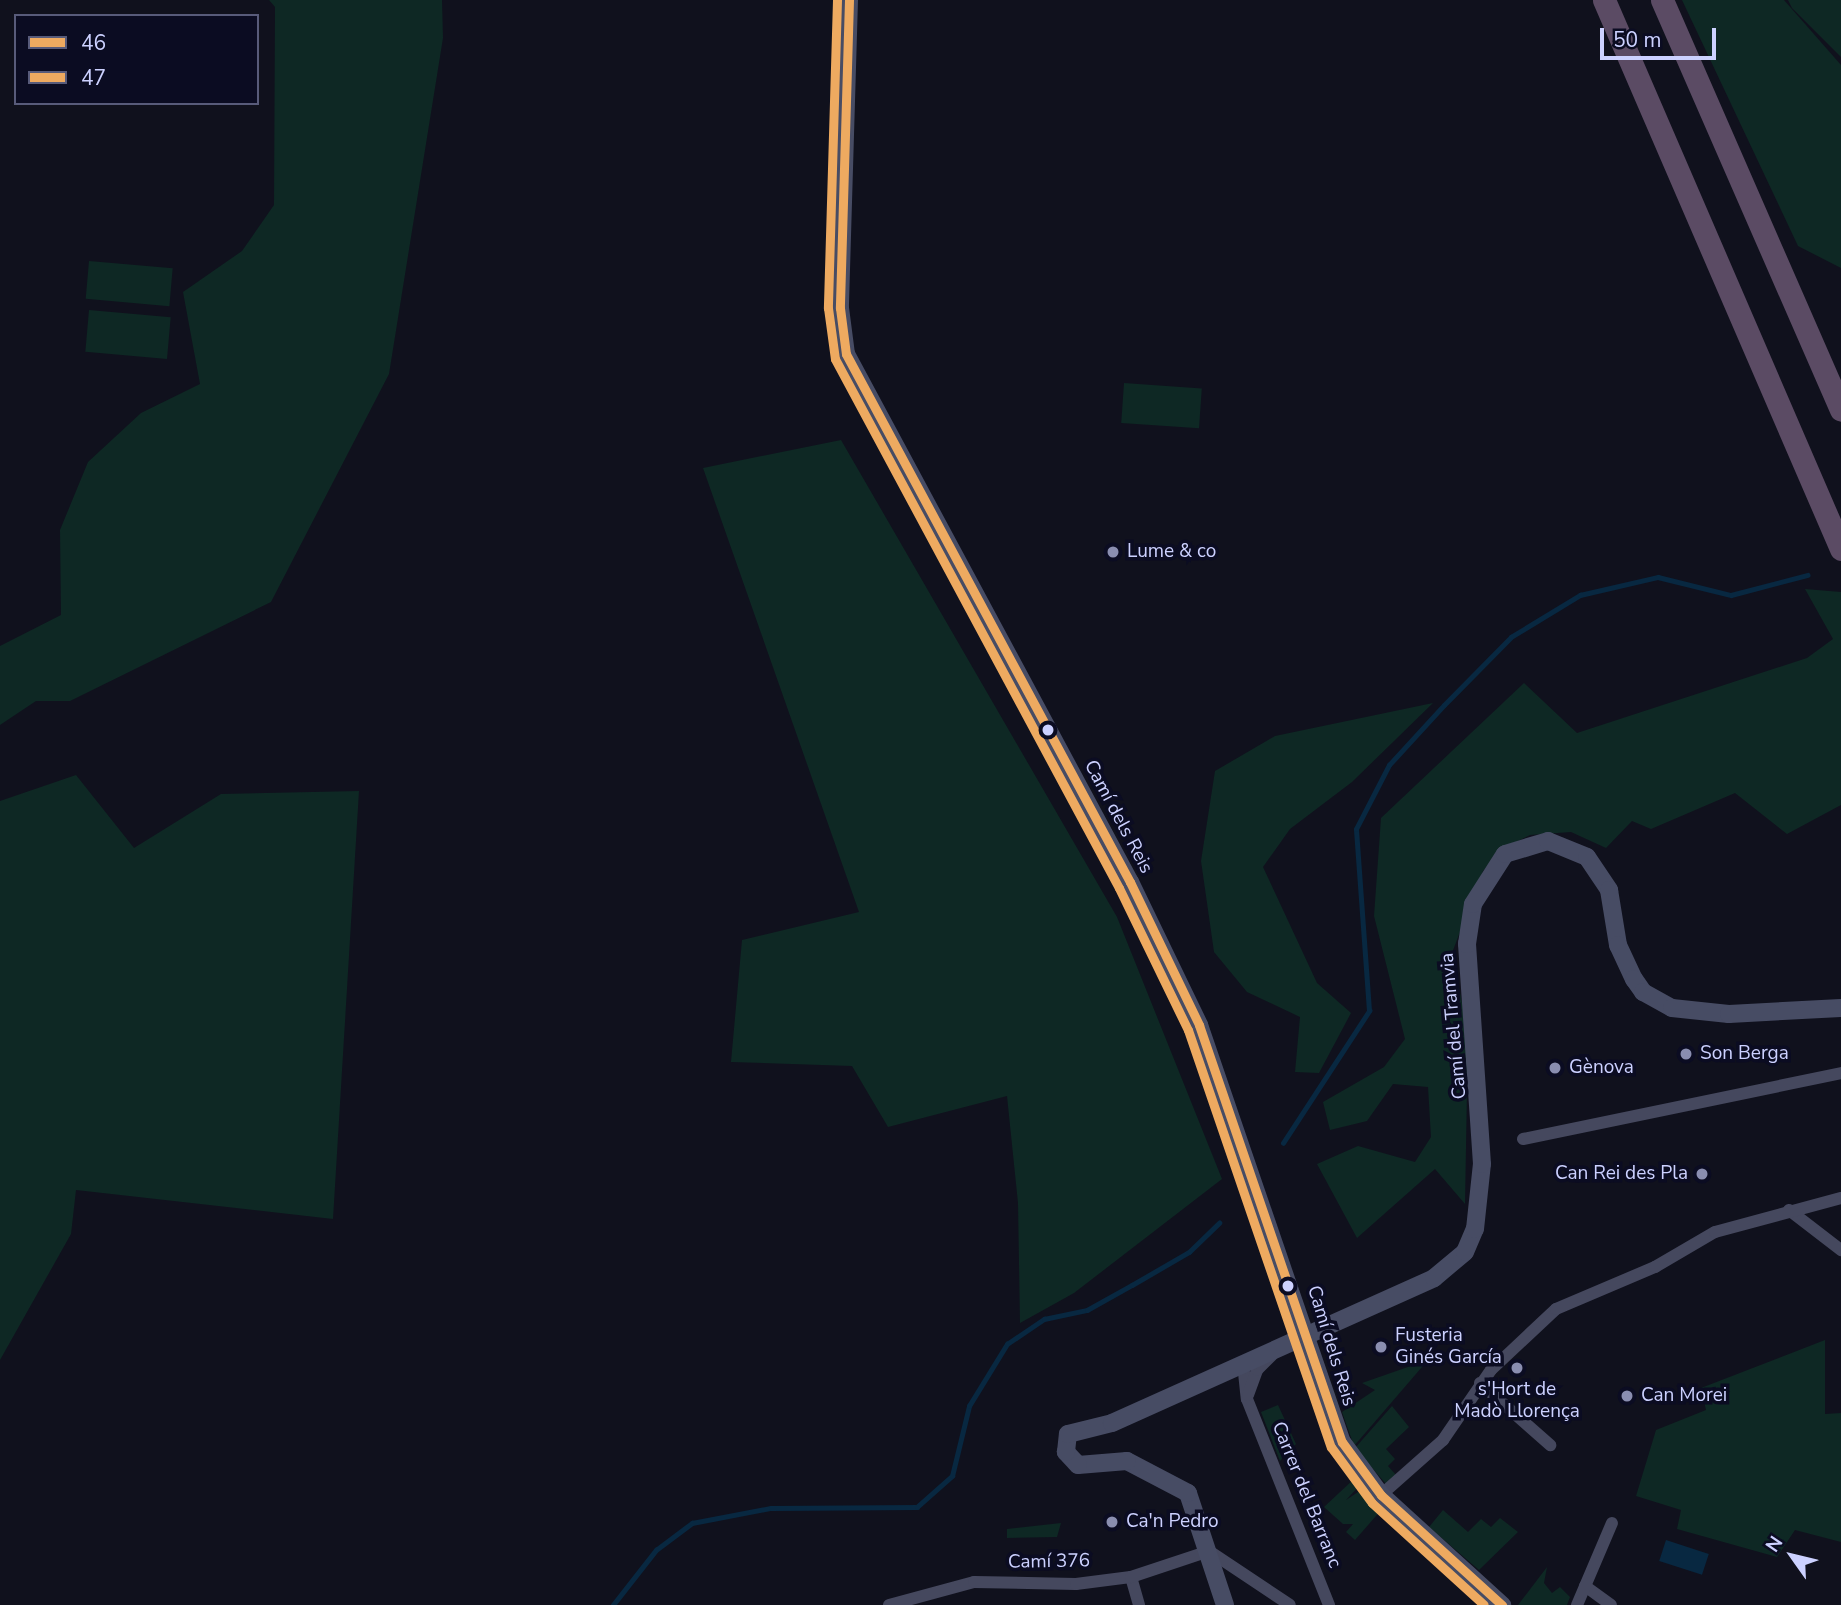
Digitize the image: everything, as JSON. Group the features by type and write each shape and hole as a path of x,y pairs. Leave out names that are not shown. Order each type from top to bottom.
{"highway":[{"path":"1604,0 1841,549"},
{"path":"1662,0 1841,410"}],"street":[{"name":"Camí dels Reis","path":"849,0 840,308 846,354 1130,882 1199,1026 1307,1333 1334,1425 1381,1495 1502,1605"},
{"name":"Camí del Tramvia","path":"1209,1551 1192,1499 1180,1484 1127,1461 1079,1465 1065,1445 1068,1434 1112,1423 1443,1273 1465,1252 1475,1229 1482,1090 1467,944 1473,904 1505,855 1548,841 1587,857 1609,890 1618,944 1634,979 1643,992 1672,1008 1729,1014 1841,1008"},
{"path":"1523,1139 1841,1073"},
{"path":"1381,1495 1443,1440 1480,1383 1556,1309 1655,1267 1715,1232 1841,1198"},
{"path":"1789,1210 1841,1250"},
{"path":"1247,1399 1257,1370 1287,1343"},
{"name":"Carrer del Barranc","path":"1243,1363 1247,1399 1329,1605"},
{"path":"1480,1383 1550,1445"},
{"path":"1577,1605 1612,1523"},
{"path":"1209,1551 1225,1605"},
{"path":"1209,1551 1290,1605"},
{"name":"Camí 376","path":"889,1605 974,1582 1076,1584 1131,1577 1209,1551"},
{"path":"1131,1577 1139,1605"},
{"path":"1585,1586 1611,1605"}],"green space":[{"path":"269,0 442,0 443,38 389,374 271,602 70,701 36,701 0,725 0,646 61,615 60,530 88,462 141,413 200,384 183,292 242,251 274,205 275,7"},
{"path":"1682,0 1784,0 1841,65 1841,268 1798,246"},
{"path":"1788,0 1841,0 1841,57 1792,8"},
{"path":"89,261 173,268 169,306 86,299"},
{"path":"89,310 171,317 167,359 85,352"},
{"path":"1124,383 1202,388 1199,428 1121,423"},
{"path":"841,440 1117,917 1222,1179 1074,1293 1020,1323 1018,1203 1007,1096 888,1127 852,1066 731,1062 742,940 859,912 703,468"},
{"path":"1805,589 1841,592 1841,805 1787,834 1735,793 1651,829 1632,821 1606,848 1571,832 1530,835 1504,848 1483,871 1452,953 1468,1033 1465,1204 1435,1169 1357,1238 1317,1164 1358,1146 1415,1162 1431,1137 1428,1087 1393,1084 1367,1121 1330,1130 1323,1102 1384,1067 1405,1039 1374,916 1381,818 1524,683 1577,733 1807,658 1833,639"},
{"path":"1433,703 1352,782 1290,829 1263,867 1317,983 1351,1013 1319,1073 1295,1072 1300,1017 1247,992 1214,952 1201,861 1215,771 1275,736"},
{"path":"76,775 134,848 221,794 359,791 333,1219 76,1190 71,1234 0,1360 0,801"},
{"path":"1825,1340 1825,1414 1841,1413 1841,1542 1795,1530 1777,1557 1677,1529 1681,1510 1636,1496 1656,1430 1706,1410 1701,1388"},
{"path":"1428,1360 1354,1446 1342,1412 1375,1390 1362,1383"},
{"path":"1278,1405 1296,1444 1280,1461 1261,1412"},
{"path":"1392,1406 1409,1427 1386,1449 1395,1459 1388,1466 1396,1475 1386,1484 1355,1448"},
{"path":"1355,1478 1361,1484 1346,1500 1364,1488 1383,1508 1355,1540 1346,1532 1353,1524 1343,1524 1324,1507"},
{"path":"1443,1510 1468,1532 1481,1519 1491,1527 1500,1518 1518,1532 1479,1570 1429,1527"},
{"path":"1061,1523 1057,1537 1007,1538 1007,1529"},
{"path":"1547,1567 1544,1583 1552,1593 1560,1587 1570,1597 1567,1605 1518,1605"}],"water":[{"path":"1666,1540 1709,1554 1702,1575 1659,1561"}],"waterway":[{"path":"1283,1143 1369,1011 1356,829 1389,765 1444,705 1511,637 1580,595 1658,577 1731,595 1807,575"},
{"path":"613,1605 656,1550 692,1523 771,1508 917,1507 952,1476 969,1406 1007,1344 1044,1319 1087,1310 1132,1285 1189,1252 1219,1223"}],"transit line":[{"name":"47","path":"837,0 828,308 835,359 1119,888 1188,1030 1331,1447 1372,1503 1484,1605"},
{"name":"46","path":"849,0 840,308 846,354 1130,882 1199,1025 1342,1442 1381,1495 1502,1605"}],"place":[{"name":"Lume & co","path":"1113,552"},
{"name":"Son Berga","path":"1686,1054"},
{"name":"Gènova","path":"1555,1068"},
{"name":"Can Rei des Pla","path":"1702,1174"},
{"name":"Fusteria Ginés García","path":"1381,1347"},
{"name":"s'Hort de Madò Llorença","path":"1517,1368"},
{"name":"Can Morei","path":"1627,1396"},
{"name":"Ca'n Pedro","path":"1112,1522"}]}
